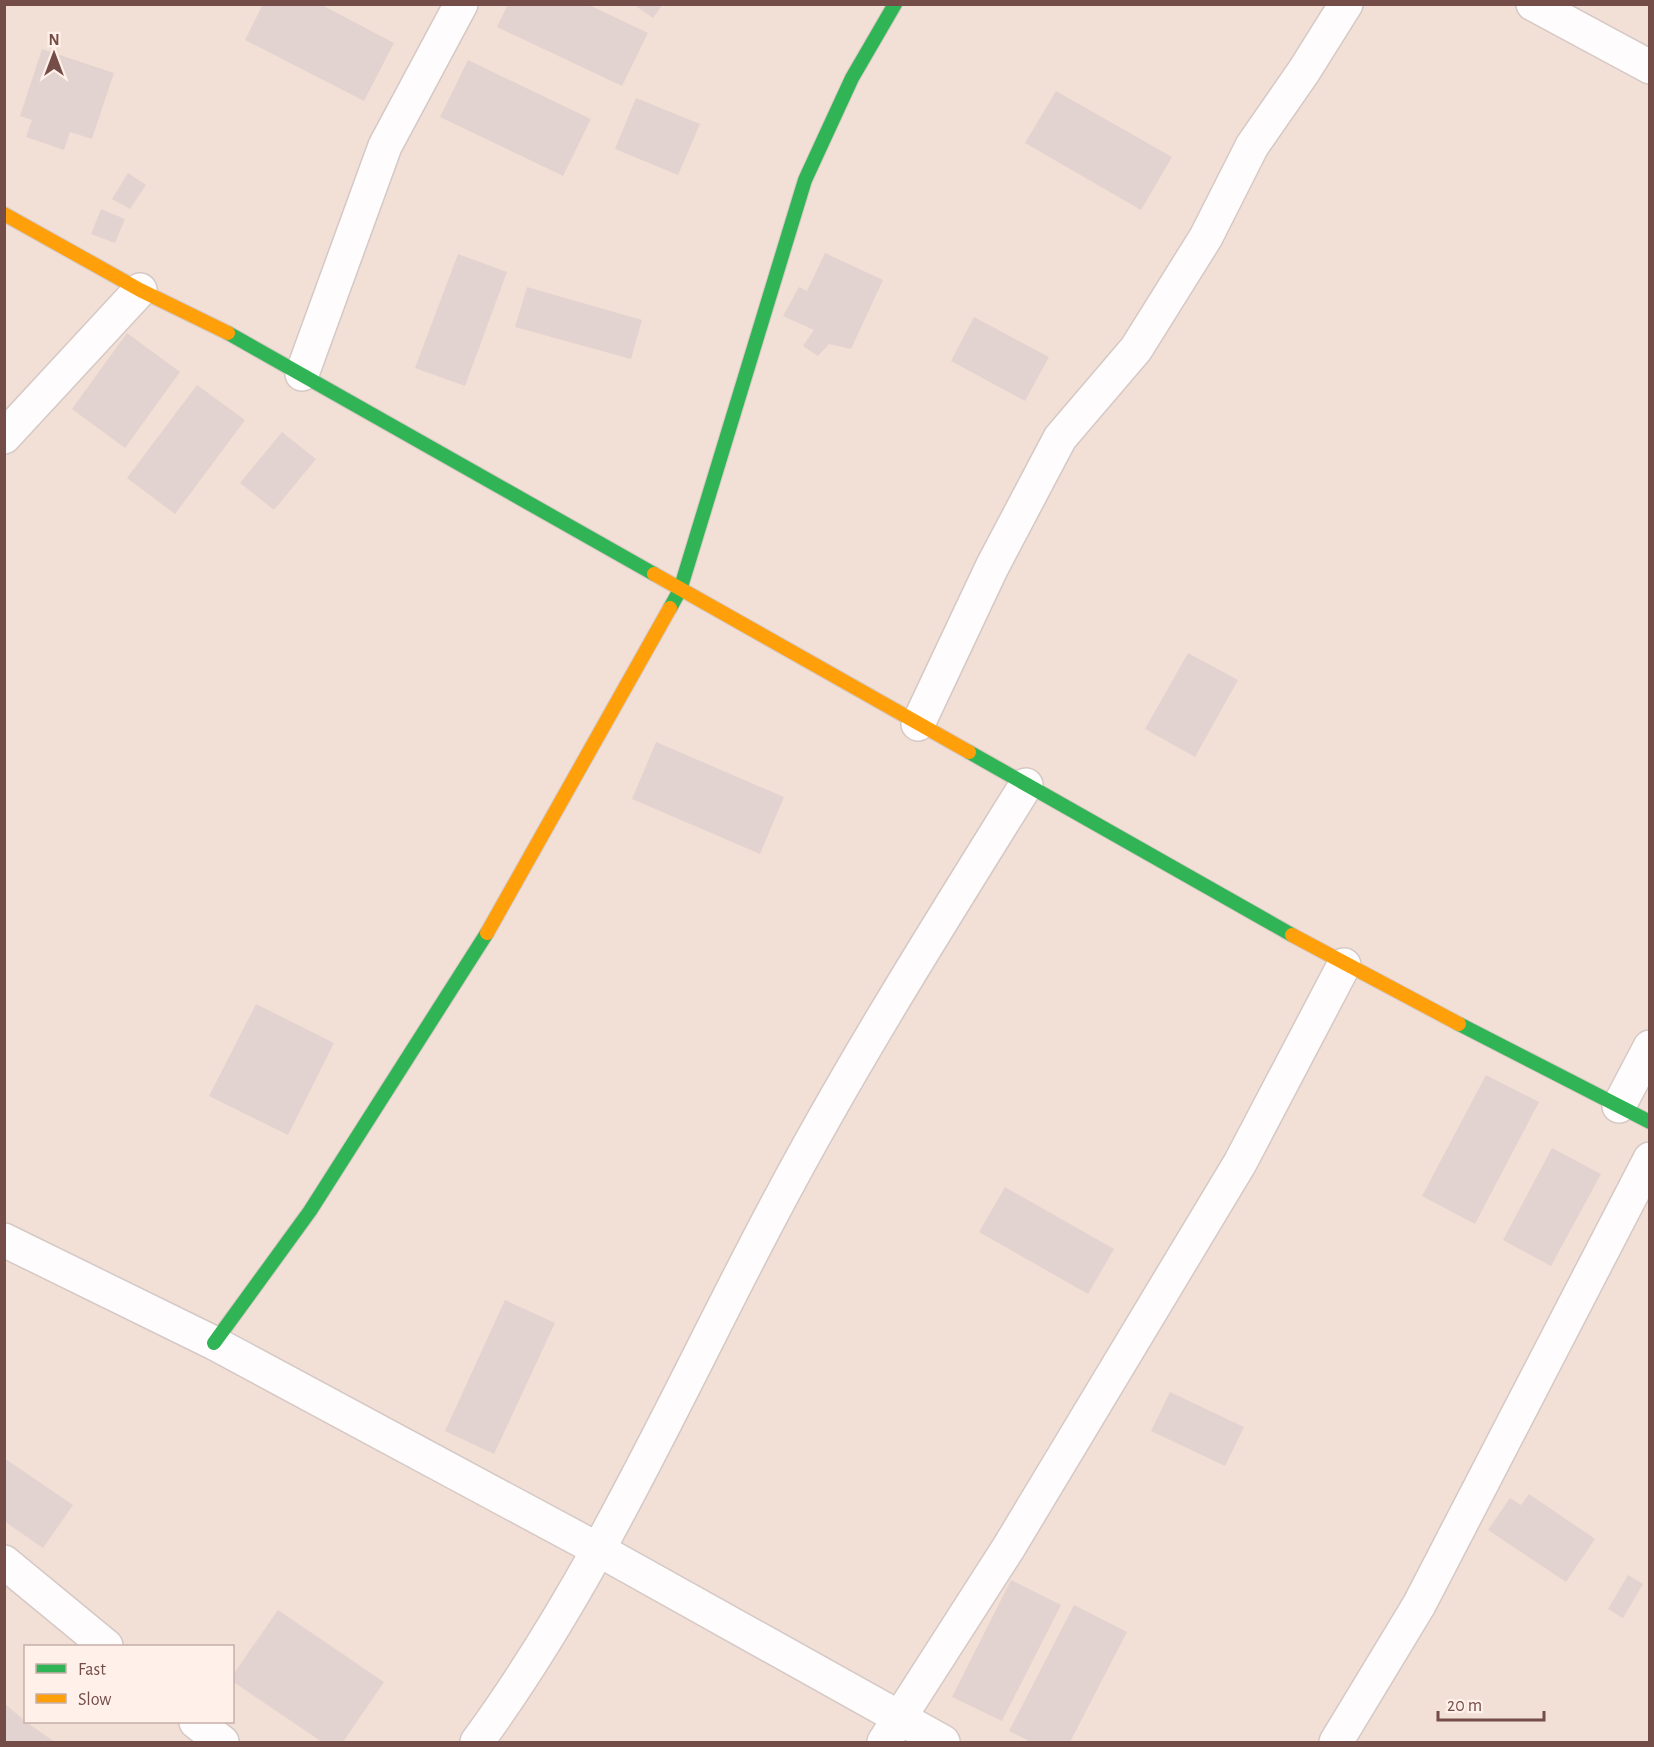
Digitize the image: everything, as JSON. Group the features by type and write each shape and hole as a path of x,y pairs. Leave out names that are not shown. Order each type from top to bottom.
{"street":[{"path":"302,375 385,146 461,4"},
{"path":"214,1343 310,1211 486,935 680,590 805,180 852,78 895,4"},
{"path":"918,724 992,567 1060,438 1136,349 1206,237 1252,146 1304,71 1346,4"},
{"path":"1533,4 1650,68"},
{"path":"4,214 140,290 220,329 1344,965 1650,1122"},
{"path":"4,437 140,290"},
{"path":"477,1743 513,1692 599,1550 774,1209 867,1042 1026,786"},
{"path":"892,1729 1009,1547 1240,1163 1344,965"},
{"path":"1619,1106 1650,1047"},
{"path":"1336,1743 1419,1605 1650,1159"},
{"path":"4,1240 214,1343 599,1550 892,1729 943,1743"},
{"path":"4,1562 104,1645"},
{"path":"197,1723 222,1743"}],"shaded area":[{"path":"5,5 1649,5 1649,1742 5,1742"}],"building":[{"path":"263,4 320,4 394,43 364,101 245,40"},
{"path":"508,4 587,4 648,33 622,86 497,27"},
{"path":"633,4 663,4 653,18"},
{"path":"42,49 114,73 92,139 70,132 64,150 26,137 32,120 20,116"},
{"path":"468,60 591,119 563,176 440,117"},
{"path":"1056,91 1172,157 1141,210 1025,143"},
{"path":"636,98 700,124 678,175 615,149"},
{"path":"128,173 146,185 130,209 112,199"},
{"path":"101,209 125,219 115,243 91,234"},
{"path":"825,253 883,280 851,349 829,344 818,356 803,346 814,330 783,316 799,287 807,291"},
{"path":"458,254 507,272 465,386 415,368"},
{"path":"527,287 642,320 631,359 515,327"},
{"path":"974,317 1049,357 1025,401 951,361"},
{"path":"127,333 180,372 125,448 72,409"},
{"path":"197,385 245,420 175,514 127,478"},
{"path":"282,432 316,459 274,510 240,483"},
{"path":"1188,653 1238,680 1195,757 1145,729"},
{"path":"656,742 784,797 760,854 632,799"},
{"path":"256,1004 334,1043 288,1135 209,1096"},
{"path":"1486,1075 1539,1102 1475,1224 1422,1196"},
{"path":"1552,1148 1601,1174 1551,1266 1503,1240"},
{"path":"1005,1187 1114,1249 1088,1294 979,1232"},
{"path":"505,1300 555,1323 494,1454 445,1431"},
{"path":"1170,1392 1244,1427 1225,1466 1151,1431"},
{"path":"4,1458 73,1505 43,1548 4,1521"},
{"path":"1529,1494 1595,1539 1566,1582 1488,1530 1510,1498 1521,1505"},
{"path":"1628,1575 1643,1584 1623,1618 1608,1609"},
{"path":"1011,1580 1061,1605 1002,1721 952,1697"},
{"path":"1074,1605 1127,1632 1070,1742 1031,1742 1009,1731"},
{"path":"278,1610 384,1682 343,1742 322,1742 234,1682 234,1673"},
{"path":"4,1703 24,1720 24,1723 27,1723 55,1742 4,1742"}],"traffic: fast":[{"path":"670,608 680,590 805,180 852,78 895,4"},
{"path":"228,333 654,574"},
{"path":"969,752 1292,935"},
{"path":"214,1343 310,1211 487,933"},
{"path":"1459,1024 1650,1122"}],"traffic: slow":[{"path":"4,214 140,290 228,333"},
{"path":"654,574 969,752"},
{"path":"487,933 670,608"},
{"path":"1292,935 1459,1024"}]}
